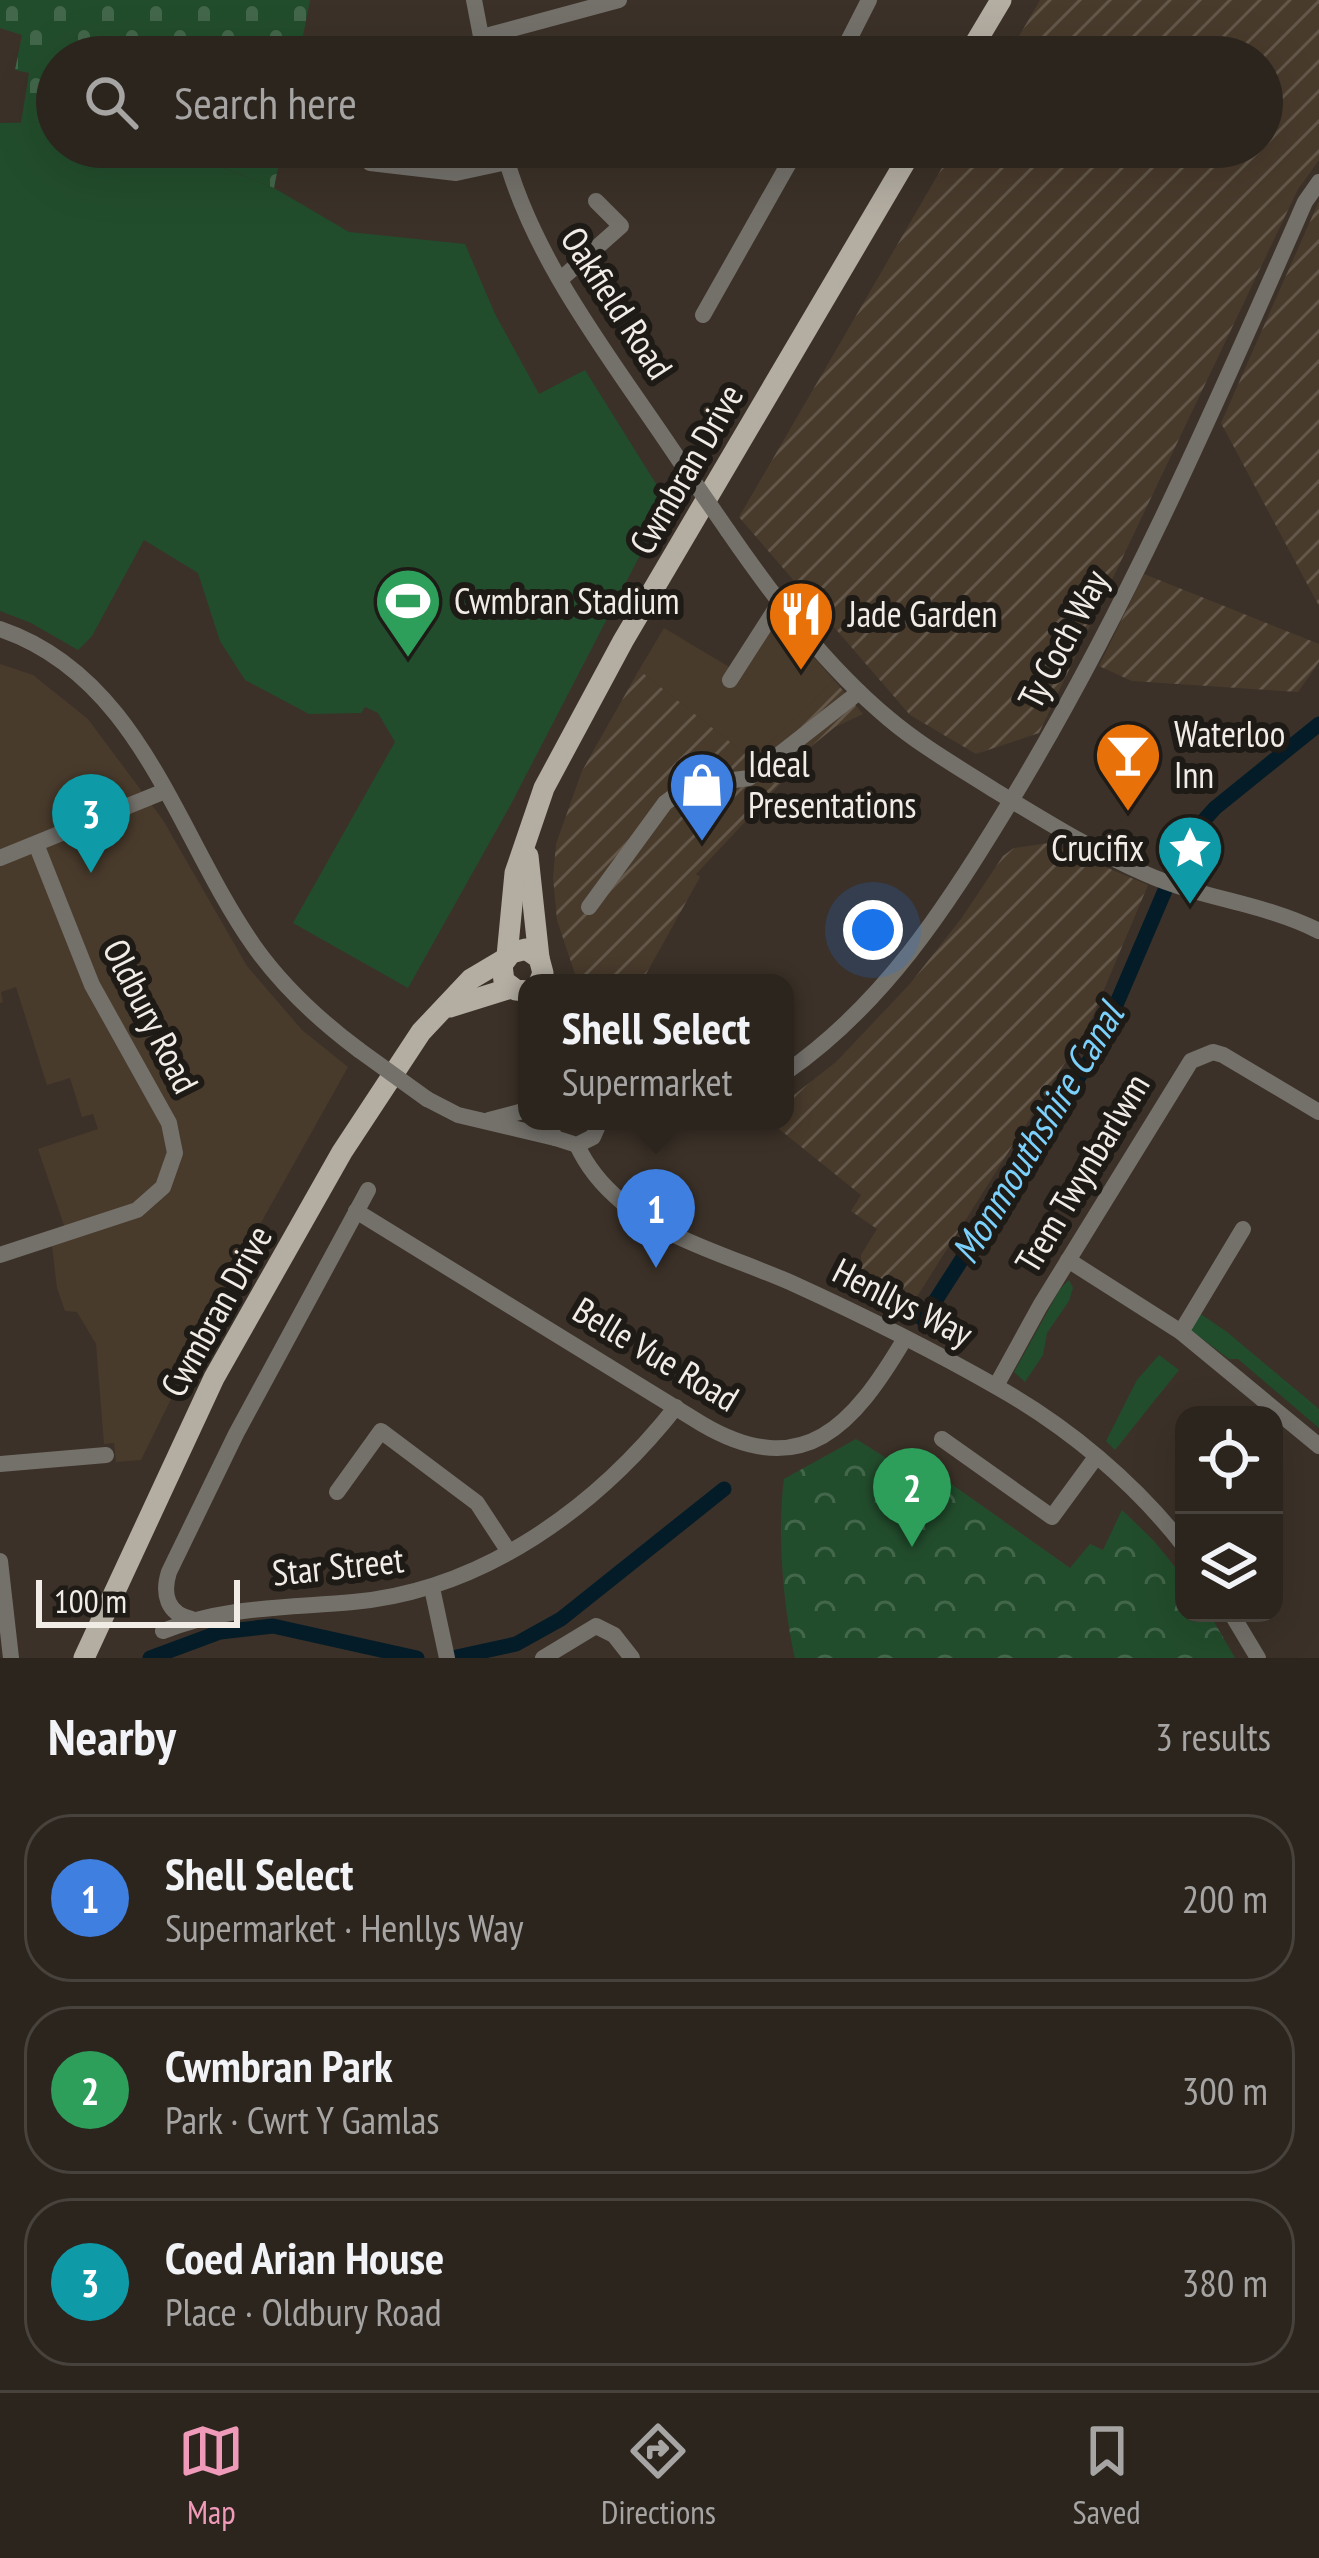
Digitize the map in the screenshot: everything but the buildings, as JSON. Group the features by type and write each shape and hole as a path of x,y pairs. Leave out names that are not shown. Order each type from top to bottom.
{"main road":[{"path":"980,36 1001,0"},
{"name":"Cwmbran Drive","path":"84,1658 214,1378 364,1116 406,1052 439,1013 471,979 505,958 515,873 544,788 623,641 902,168"},
{"path":"530,831 529,874 543,973"},
{"path":"518,991 502,976 505,958 520,949 543,973"},
{"path":"439,1013 518,993"}],"street":[{"path":"474,0 482,36"},
{"path":"486,36 619,0"},
{"path":"848,36 862,2"},
{"name":"Oakfield Road","path":"413,168 456,173 470,168"},
{"name":"Oakfield Road","path":"510,168 534,235 683,466 780,602 860,692 915,739 1081,842 1156,878 1286,914 1319,932"},
{"path":"703,315 786,168"},
{"name":"Ty Coch Way","path":"794,1066 845,1024 911,954 1011,800 1087,669 1205,428 1304,202 1319,182"},
{"path":"561,279 621,226 596,201"},
{"path":"730,680 780,602"},
{"path":"0,628 55,655 95,687 128,727 224,897 267,964 310,1011 427,1099 458,1115 518,1126"},
{"path":"589,907 679,790 749,778 860,692"},
{"path":"0,859 165,791"},
{"name":"Oldbury Road","path":"0,1255 137,1210 164,1187 175,1153 169,1123 92,985 36,844"},
{"name":"Trem Twynbarlwm","path":"996,1387 1184,1069 1203,1054 1223,1054 1319,1112"},
{"path":"482,1121 518,1112"},
{"path":"551,1130 577,1145 596,1130"},
{"name":"Henllys Way","path":"577,1145 623,1204 660,1226 797,1285 996,1387 1096,1456 1175,1535"},
{"path":"192,1619 180,1616 167,1601 169,1572 236,1434 368,1190"},
{"name":"Belle Vue Road","path":"356,1211 734,1440 770,1448 798,1445 834,1430 858,1411 904,1340"},
{"path":"1181,1332 1244,1229"},
{"path":"1068,1260 1181,1332 1319,1446"},
{"name":"Star Street","path":"163,1631 192,1619 296,1603 351,1603 432,1588 463,1577 542,1533 622,1468 676,1407"},
{"path":"338,1492 381,1431 477,1503 509,1552"},
{"path":"943,1439 1052,1517 1096,1456"},
{"path":"0,1464 106,1455"},
{"path":"0,1562 11,1658"},
{"path":"432,1588 445,1650"},
{"path":"1237,1622 1258,1658"},
{"path":"543,1658 596,1626 614,1635 632,1658"}],"shaded area":[{"path":"1040,0 1319,0 1319,160 1298,189 1039,733 976,754 910,715 739,517 942,168 1283,168 1283,36 1019,36"},
{"path":"1319,201 1319,606 1221,423"},
{"path":"1144,574 1319,644 1319,662 1298,692 1132,681 1099,666"},
{"path":"769,607 834,680 753,760 639,670 664,628 731,668"},
{"path":"0,664 33,675 88,719 163,820 247,966 302,1030 348,1067 234,1271 141,1460 116,1462 114,1443 104,1444 96,1344 77,1312 65,1311 57,1288 52,1246 69,1240 38,1149 98,1129 93,1114 82,1117 70,1078 47,1085 16,987 1,992 0,1003"},
{"path":"639,670 753,760 834,680 863,714 835,727 781,771 786,778 696,874 700,877 646,974 575,974 557,920 556,844 582,771"},
{"path":"1049,843 1148,885 1089,1025 904,1317 850,1290 861,1255 877,1229 851,1211 861,1195 780,1130 794,1130 794,1095 836,1062 909,985 1003,856 1014,848"}],"green space":[{"path":"0,0 310,0 303,36 36,36 36,123 21,123 29,73 15,70 22,35 0,28"},
{"path":"36,122 36,168 224,168 274,188 349,232 465,244 495,314 539,394 585,370 663,495 664,509 510,806 408,988 293,923 395,742 378,713 365,707 361,713 309,714 245,680 220,641 198,573 144,540 92,636 78,650 0,611 0,123"},
{"path":"224,168 278,168 274,188"},
{"path":"1069,1280 1073,1288 1069,1301 1047,1333 1043,1355 1025,1382 1014,1372"},
{"path":"1198,1312 1319,1409 1319,1428 1238,1359 1229,1359 1188,1328"},
{"path":"1159,1355 1179,1370 1115,1450 1106,1441 1137,1380"},
{"path":"856,1439 888,1459 940,1476 1070,1568 1090,1544 1103,1550 1122,1510 1175,1567 1175,1622 1214,1622 1235,1658 795,1658 782,1568 784,1479"}],"waterway":[{"name":"Monmouthshire Canal","path":"923,1320 1098,1047 1187,839 1215,808 1319,724"},
{"name":"Monmouthshire Canal","path":"452,1658 516,1644 561,1619 724,1489"},
{"name":"Monmouthshire Canal","path":"150,1658 220,1632 273,1626 417,1658"}],"place":[{"name":"Cwmbran Stadium","path":"408,660"},
{"name":"Jade Garden","path":"801,673"},
{"name":"Waterloo Inn","path":"1128,814"},
{"name":"Ideal Presentations","path":"702,844"},
{"name":"Coed Arian House","path":"91,873"},
{"name":"Crucifix","path":"1190,907"},
{"name":"Shell Select","path":"656,1268"},
{"name":"Cwmbran Park","path":"912,1547"}]}
